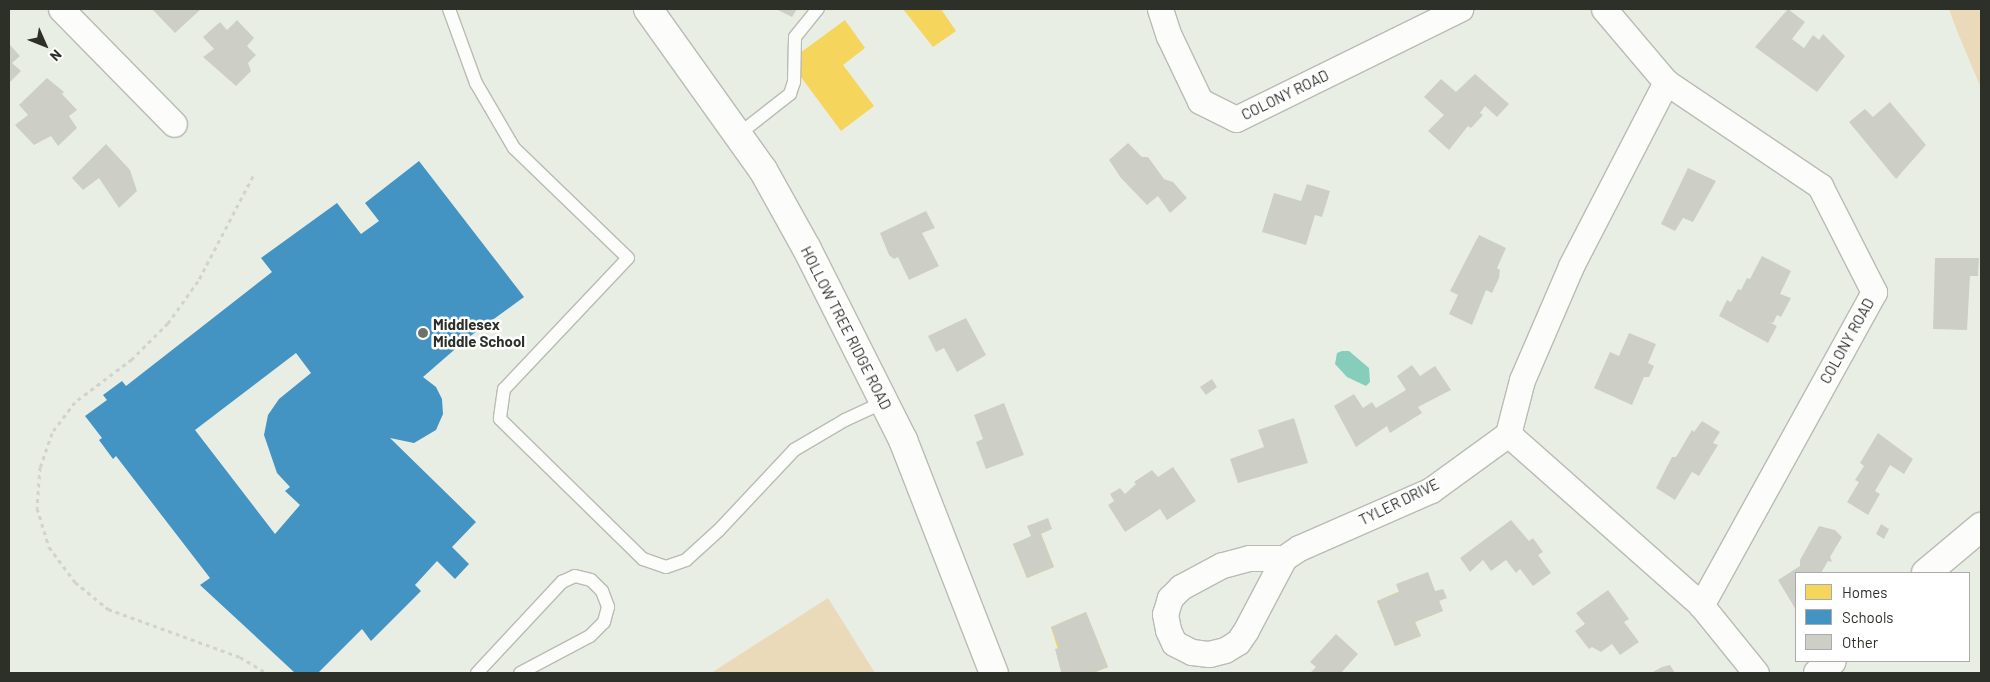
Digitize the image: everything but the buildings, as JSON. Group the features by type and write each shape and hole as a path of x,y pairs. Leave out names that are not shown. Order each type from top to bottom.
{"main road":[{"name":"HOLLOW TREE RIDGE ROAD","path":"648,9 763,170 802,241 903,440 994,673"},
{"path":"1927,572 1981,527"},
{"path":"1818,673 1831,662"}],"street":[{"path":"61,9 174,124"},
{"name":"COLONY ROAD","path":"1160,9 1169,36 1200,101 1236,119 1460,9"},
{"name":"COLONY ROAD","path":"1604,9 1666,82 1820,186 1874,292 1701,605"},
{"path":"1666,82 1572,266 1522,380 1508,434 1701,605 1756,673"},
{"name":"TYLER DRIVE","path":"1284,558 1299,548 1431,490 1508,434"},
{"path":"1249,558 1284,558 1238,642 1225,650 1209,654 1192,652 1174,643 1168,630 1166,614 1170,598 1181,586 1222,565 1249,558"}],"lane":[{"path":"449,9 476,83 514,148 628,258 504,389 500,419 643,560 666,567 686,560 719,530 794,450 844,420 884,402"},
{"path":"739,134 790,94 794,82 795,37 818,9"},
{"path":"477,673 562,582 575,576 590,580 602,591 608,607 604,622 590,636 520,673"}],"path":[{"path":"253,176 198,281 168,323 132,359 75,402 52,433 40,467 37,508 49,546 75,582 108,609 240,657 267,673"}],"shaded area":[{"path":"1949,9 1981,9 1981,88 1957,31"},
{"path":"1349,351 1369,368 1370,382 1366,386 1347,377 1335,364 1337,353"},
{"path":"828,598 875,673 711,673"}],"place":[{"name":"Middlesex Middle School","path":"423,333"}]}
